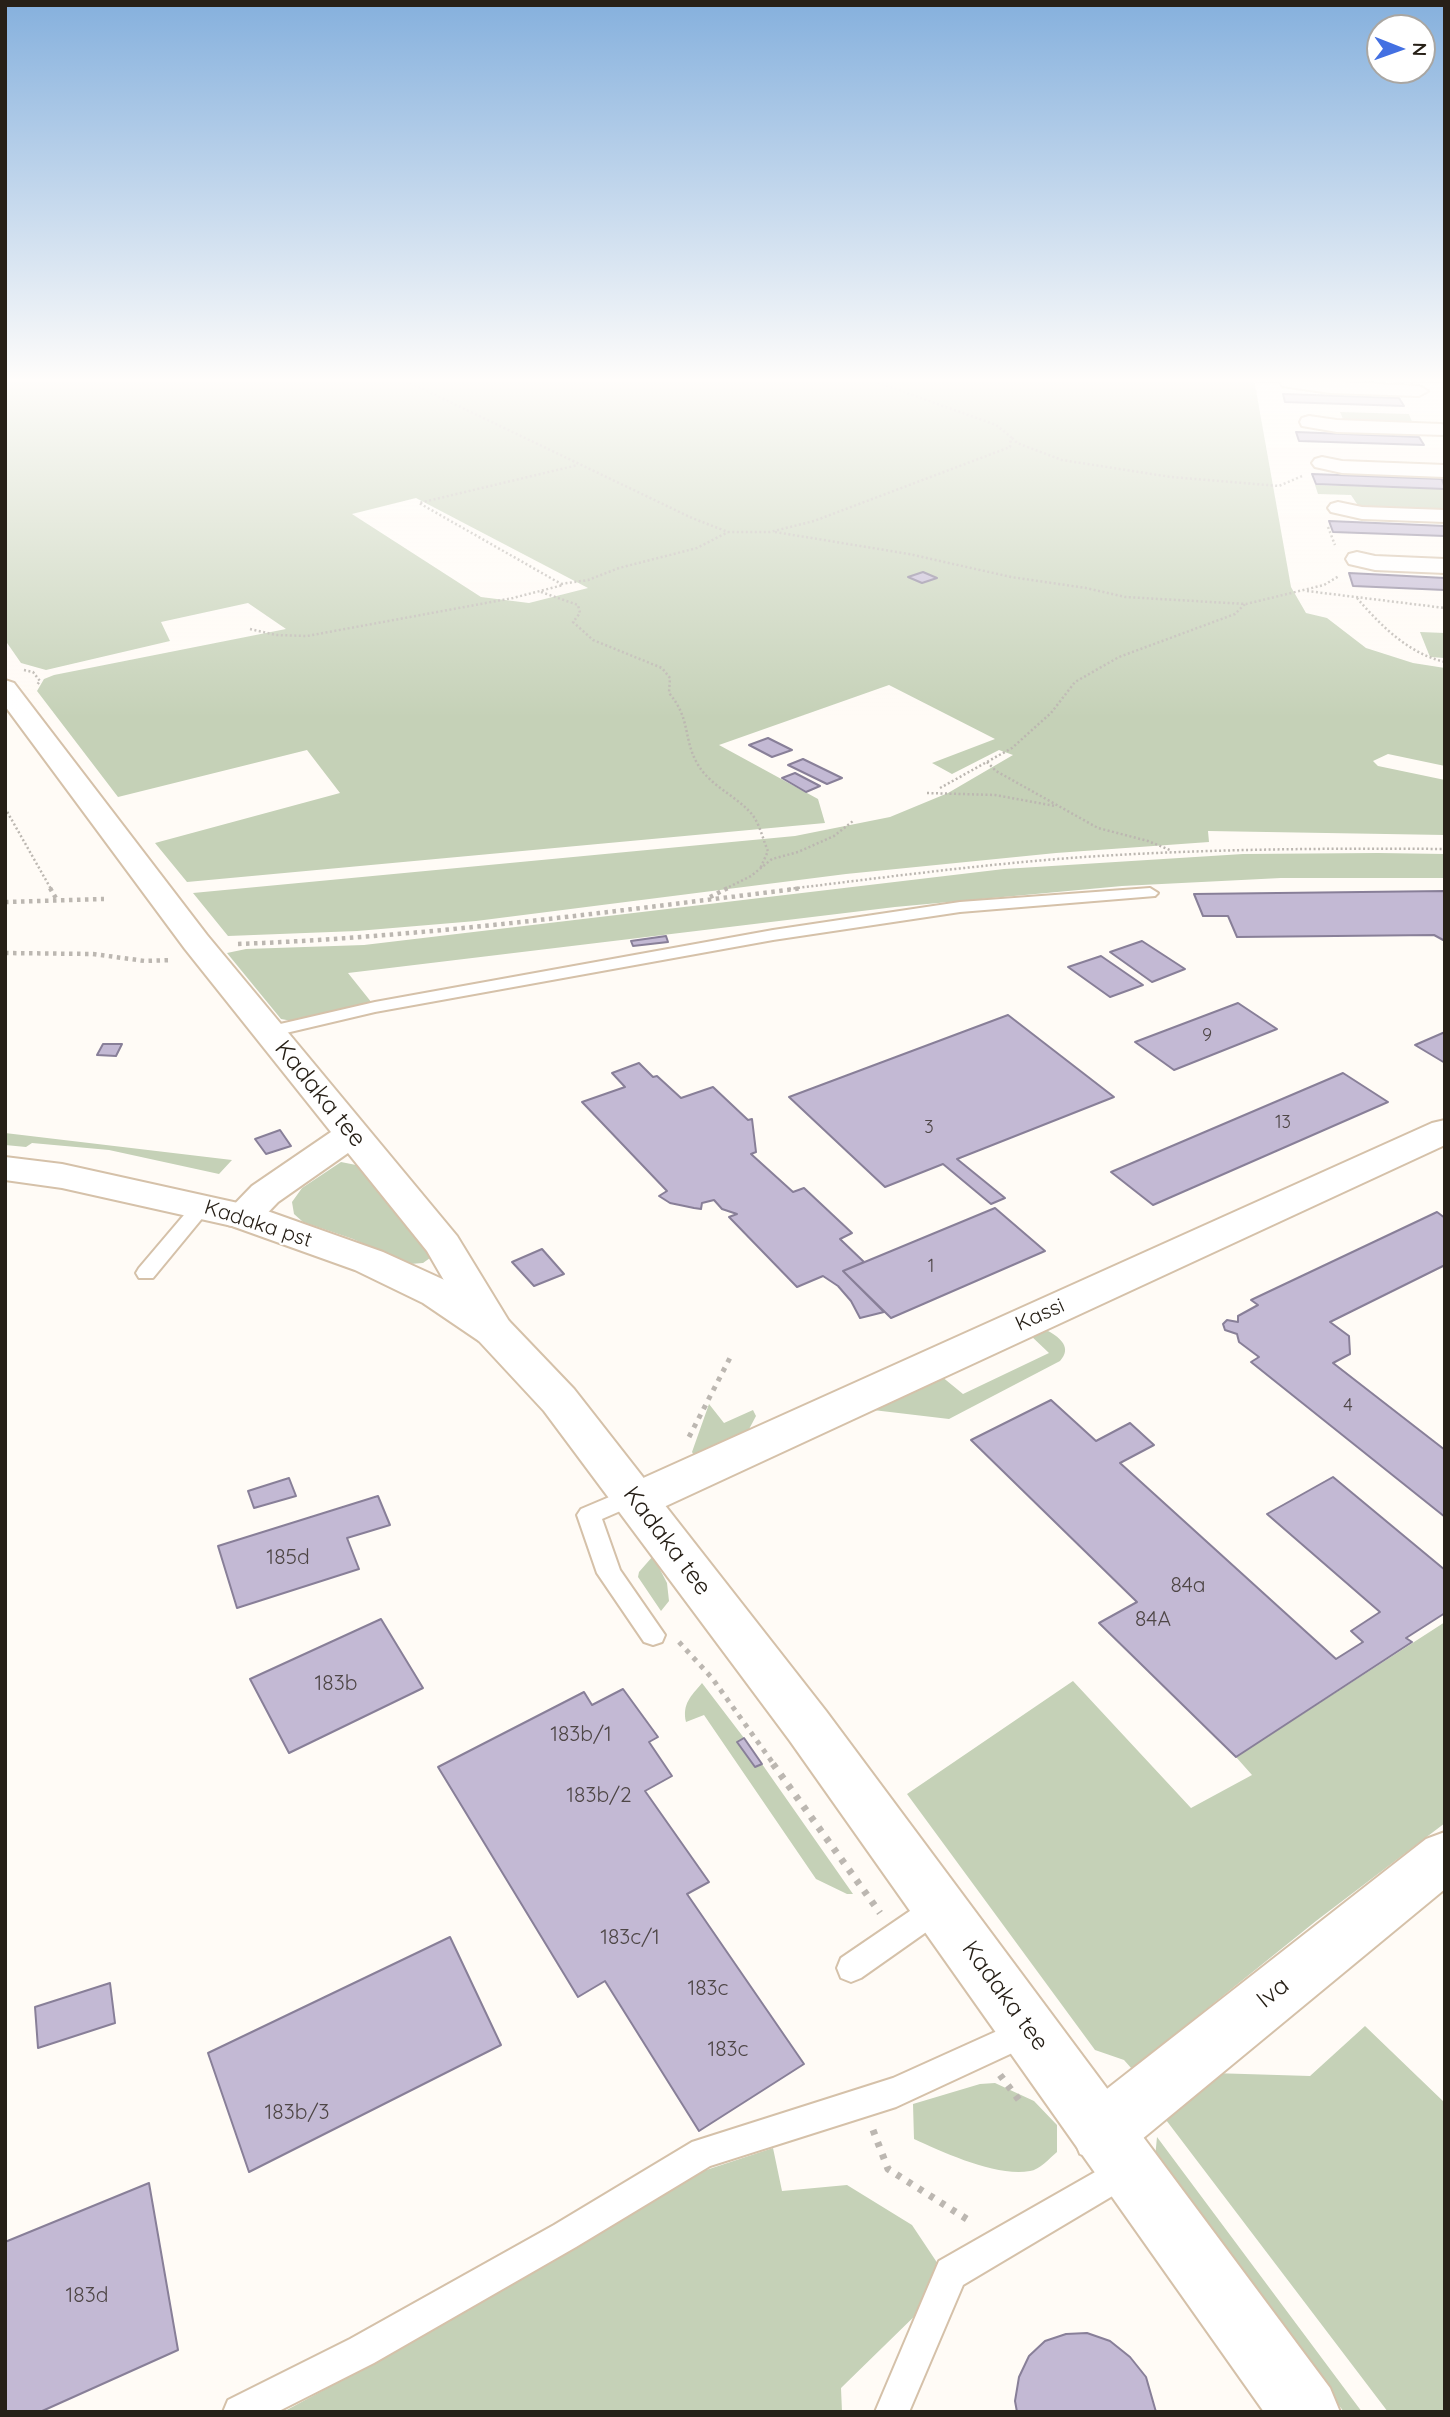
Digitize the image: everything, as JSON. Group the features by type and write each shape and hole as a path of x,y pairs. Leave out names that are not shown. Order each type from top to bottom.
{"street":[{"path":"1338,508 1362,513 1445,516"},
{"path":"1350,564 1445,566"},
{"name":"Kadaka tee","path":"5,688 153,886 443,1245 494,1331 559,1400 635,1498 919,1922 1030,2030 1306,2412"},
{"name":"Kassi","path":"635,1498 1445,1131"},
{"path":"242,1216 265,1194 352,1134"},
{"name":"Kadaka pst","path":"5,1168 62,1175 242,1216 369,1261 437,1293 494,1331"},
{"name":"Iva","path":"1115,2150 1445,1856"}],"lane":[{"path":"269,1032 375,1007 773,935 960,907 1150,893"},
{"path":"146,1273 202,1206"},
{"path":"635,1498 589,1515 609,1573 665,1637"},
{"path":"851,1968 919,1922"},
{"path":"240,2412 362,2351 565,2236 703,2152 896,2092 1030,2030"},
{"path":"892,2412 951,2273 1003,2243 1115,2150"}],"path":[{"path":"465,492 419,503 561,584 588,580 619,568 697,548 728,532"},
{"path":"640,492 728,532 770,532 909,554 1011,577 1086,587 1125,597 1246,604 1324,585 1350,564"},
{"path":"770,532 814,521 892,492"},
{"path":"250,629 276,635 307,636 540,591 563,585 561,584"},
{"path":"1303,590 1445,608"},
{"path":"540,591 578,605 580,613 573,622 593,640 662,668 670,678 669,693 683,707 697,764 718,788 756,819 768,851 760,869"},
{"path":"1356,597 1415,652 1436,662 1445,662"},
{"path":"940,788 1012,748 1051,713 1074,682 1119,657 1235,614 1246,604"},
{"path":"987,762 996,771 1098,828 1148,841 1174,852"},
{"path":"927,793 1004,796 1062,808"},
{"path":"5,808 57,901"},
{"path":"705,899 734,886 772,859 798,852 834,836 853,821"},
{"path":"272,943 455,930 989,865 1174,852 1293,848 1445,849"},
{"path":"5,902 104,899"},
{"path":"5,953 93,954"},
{"path":"682,1450 732,1354"},
{"path":"665,1637 712,1678 919,1922"},
{"path":"862,2102 888,2169 1003,2243"}],"green space":[{"path":"5,492 1274,492 1291,587 1306,613 1327,618 1366,648 1413,663 1445,668 1445,766 1388,754 1373,761 1378,766 1445,780 1445,835 1208,831 1209,842 1056,853 846,874 476,921 357,931 228,936 193,893 795,836 890,817 948,793 1013,755 999,750 952,774 932,763 995,739 889,685 719,745 818,799 825,823 187,882 155,843 340,793 307,750 118,797 37,691 44,679 54,675 286,629 248,603 161,622 170,641 46,670 21,663 5,640","holes":["416,498 588,588 529,603 481,597 352,514"]},
{"path":"1317,492 1445,492 1445,514 1388,512 1359,507 1351,495 1318,494"},
{"path":"1420,632 1445,633 1445,658 1430,657"},
{"path":"1243,854 1445,854 1445,878 1281,878 1122,886 895,907 348,973 372,1003 298,1022 281,1019 227,953 246,949 364,945 1004,869"},
{"path":"5,1133 232,1160 219,1174 109,1150 32,1143 26,1147 5,1145"},
{"path":"341,1162 356,1165 430,1258 423,1263 410,1264 353,1239 303,1222 294,1214 292,1202 302,1188"},
{"path":"1048,1331 1057,1337 1065,1348 1060,1361 949,1419 873,1410 941,1376 963,1394 1049,1353 1029,1334"},
{"path":"709,1404 724,1423 753,1410 756,1416 747,1433 695,1457 692,1452"},
{"path":"653,1556 667,1583 669,1601 661,1611 638,1577"},
{"path":"1445,1622 1445,1823 1316,1921 1132,2069 1124,2060 1095,2050 907,1794 1073,1681 1191,1808 1252,1775 1236,1757"},
{"path":"702,1683 744,1738 737,1742 755,1767 762,1764 853,1894 847,1894 816,1879 704,1715 686,1722 686,1705"},
{"path":"1365,2026 1445,2103 1445,2412 1388,2412 1163,2116 1212,2073 1310,2076"},
{"path":"995,2083 1034,2101 1057,2125 1057,2152 1041,2166 1030,2171 1017,2172 987,2167 914,2139 913,2104 980,2084"},
{"path":"1157,2137 1362,2412 1344,2412 1161,2171 1155,2158"},
{"path":"773,2148 782,2191 847,2185 912,2225 938,2264 926,2305 841,2388 842,2412 283,2412 418,2339 688,2176"}],"building":[{"path":"1329,521 1445,526 1445,536 1333,532"},
{"path":"923,572 937,578 922,583 908,577"},
{"path":"1349,573 1445,578 1445,590 1353,586"},
{"path":"768,738 792,750 772,757 749,745"},
{"path":"803,759 842,778 827,784 788,765"},
{"path":"795,773 820,786 806,792 782,778"},
{"path":"1445,891 1445,941 1434,935 1237,937 1228,916 1203,916 1194,894"},
{"path":"666,936 668,942 633,946 631,941"},
{"path":"1142,941 1185,969 1152,982 1110,952"},
{"path":"1101,956 1143,985 1110,997 1068,967"},
{"path":"1238,1003 1277,1029 1174,1070 1135,1042"},
{"path":"1008,1015 1114,1097 957,1159 1005,1198 991,1204 943,1164 885,1187 789,1097"},
{"path":"1445,1032 1445,1063 1415,1045"},
{"path":"103,1044 122,1044 116,1056 97,1055"},
{"path":"639,1063 681,1098 713,1087 748,1120 752,1119 756,1152 751,1154 793,1192 804,1188 852,1233 840,1239 864,1262 843,1271 884,1312 860,1318 851,1301 838,1286 823,1276 797,1287 729,1217 737,1214 722,1209 714,1200 702,1203 701,1209 670,1203 659,1196 667,1191 582,1102 625,1087 612,1073"},
{"path":"1343,1073 1388,1102 1153,1205 1111,1172"},
{"path":"280,1130 291,1146 266,1154 255,1139"},
{"path":"995,1208 1045,1251 891,1318 843,1271"},
{"path":"1437,1212 1445,1218 1445,1265 1330,1322 1349,1336 1350,1354 1333,1363 1445,1450 1445,1517 1251,1362 1259,1357 1239,1342 1237,1334 1225,1330 1223,1324 1227,1320 1238,1322 1238,1316 1258,1305 1251,1300"},
{"path":"542,1249 564,1274 534,1286 512,1262"},
{"path":"1051,1400 1096,1441 1130,1423 1154,1445 1120,1463 1336,1659 1363,1642 1351,1631 1380,1612 1267,1514 1333,1477 1445,1570 1445,1613 1406,1638 1412,1642 1236,1757 1099,1623 1137,1602 971,1440"},
{"path":"289,1478 296,1496 254,1508 248,1491"},
{"path":"378,1496 390,1525 347,1538 359,1569 237,1608 218,1546"},
{"path":"381,1619 423,1688 289,1753 250,1679"},
{"path":"623,1689 658,1737 649,1742 672,1776 645,1791 709,1882 687,1894 804,2064 699,2131 605,1981 578,1997 438,1767 584,1692 592,1705"},
{"path":"744,1738 762,1764 755,1767 737,1742"},
{"path":"450,1937 501,2045 249,2172 208,2053"},
{"path":"110,1983 115,2023 38,2048 35,2007"},
{"path":"149,2183 178,2350 40,2412 5,2412 5,2242"},
{"path":"1087,2333 1110,2341 1130,2357 1146,2377 1156,2412 1017,2412 1015,2401 1019,2377 1029,2356 1045,2341 1066,2334"}]}
